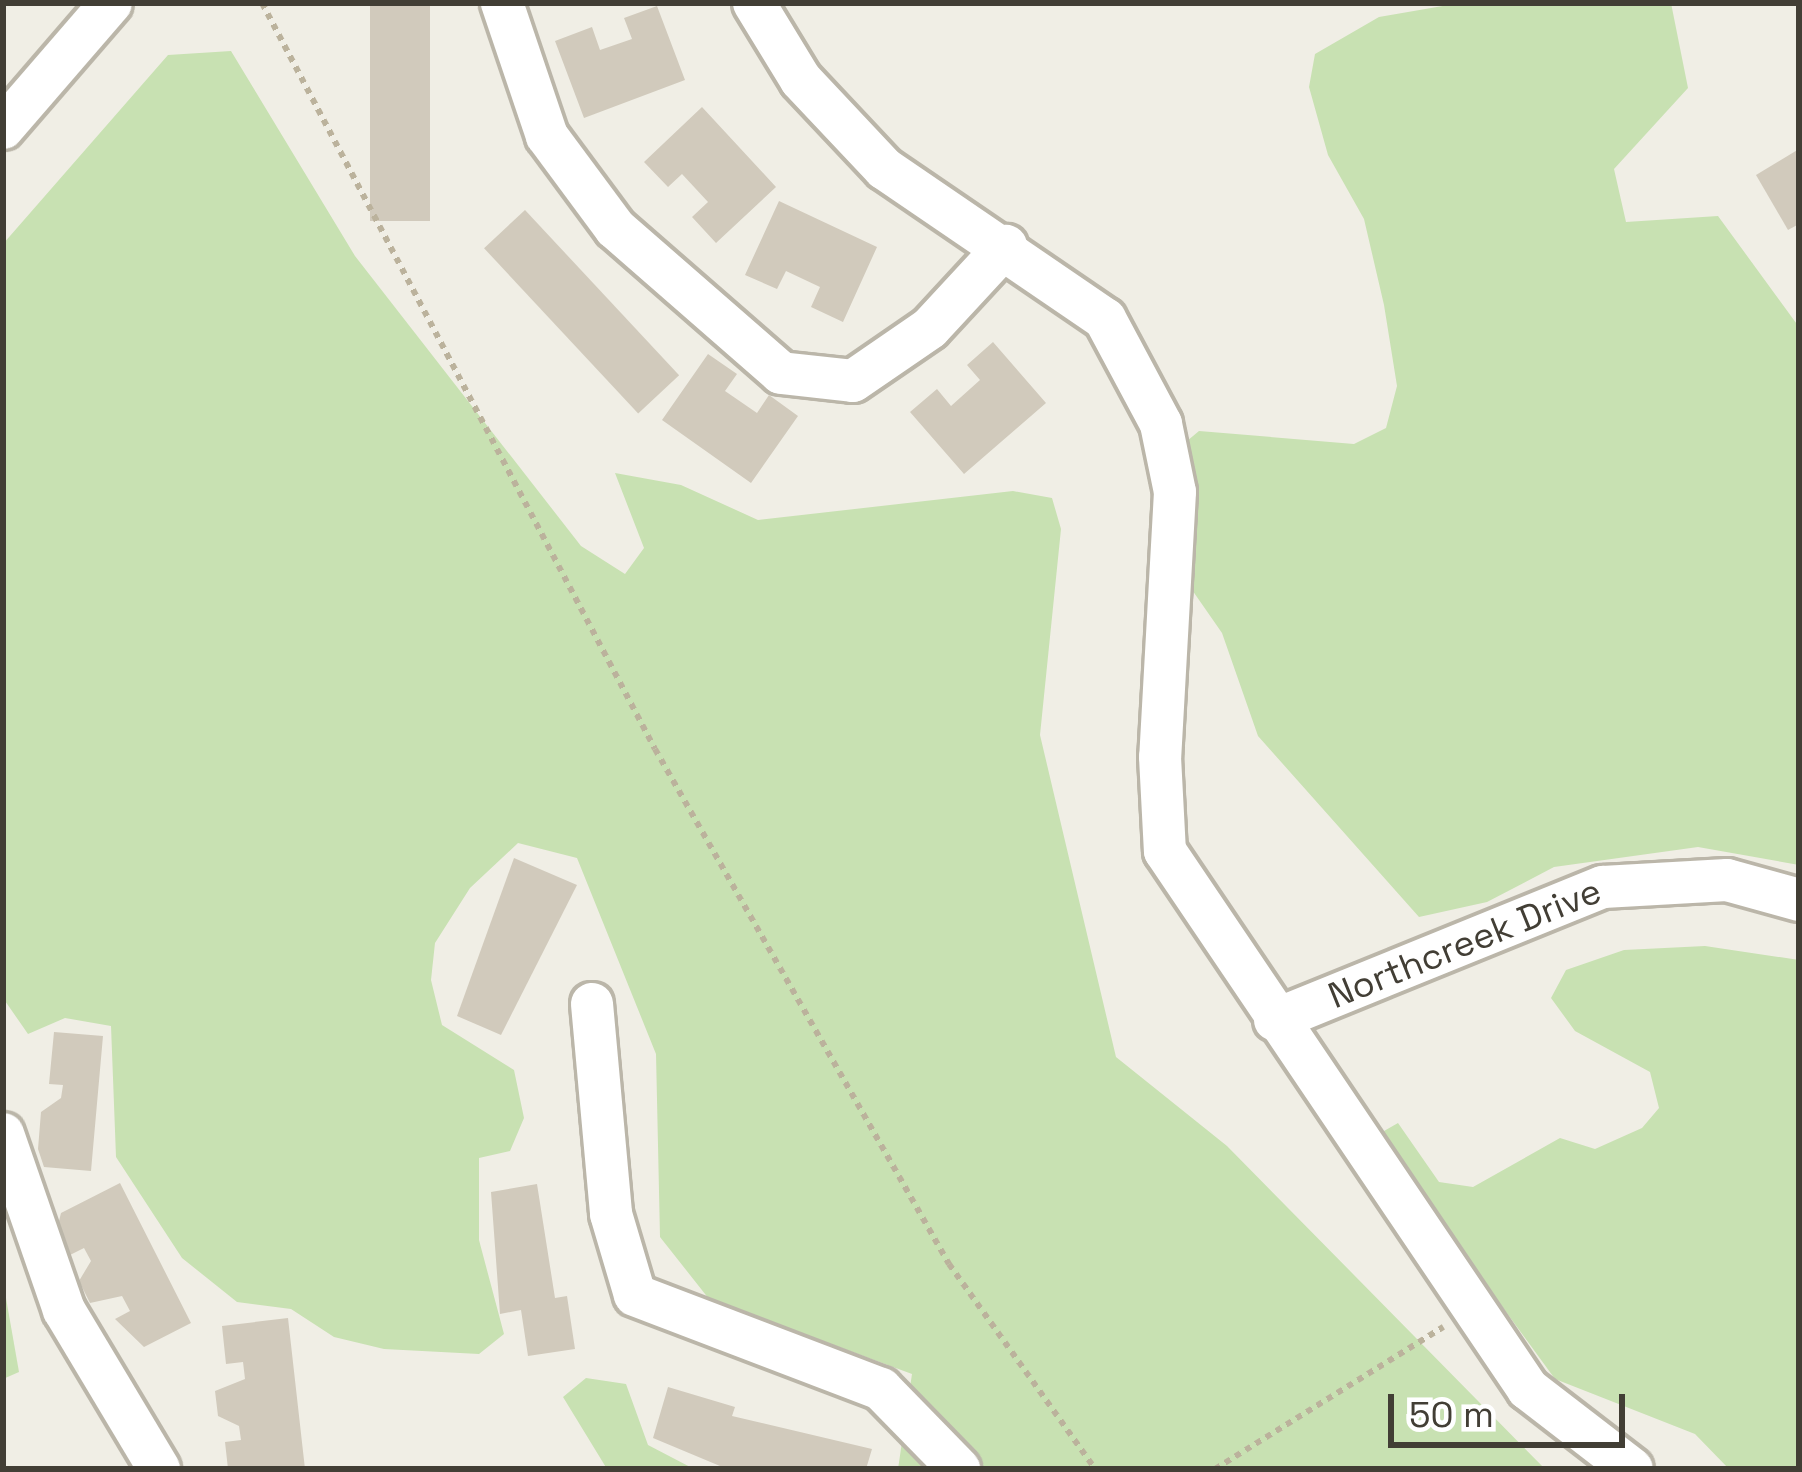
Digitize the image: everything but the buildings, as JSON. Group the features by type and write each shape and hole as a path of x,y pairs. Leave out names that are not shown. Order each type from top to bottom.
{"street":[{"path":"3,128 112,3"},
{"path":"754,3 801,80 885,169 1006,246 1105,319 1161,424 1177,516 1161,837 1275,1020 1528,1389 1632,1469"},
{"path":"512,6 547,136 615,229 782,373 853,381 930,328 1006,246"},
{"name":"Northcreek Drive","path":"1275,1020 1603,887 1727,880 1799,900"},
{"path":"592,1004 611,1214 635,1295 881,1389 959,1469"},
{"path":"3,1134 64,1310 159,1469"}],"path":[{"path":"262,3 667,770 949,1264 1095,1469"},
{"path":"1215,1469 1472,1309"}],"green space":[{"path":"1460,3 1671,3 1688,88 1614,169 1626,222 1718,216 1799,327 1799,865 1698,847 1554,867 1487,902 1419,917 1258,736 1222,633 1181,574 1163,461 1199,431 1354,444 1386,428 1397,386 1384,305 1364,219 1328,155 1309,87 1315,54 1379,17"},
{"path":"231,51 355,256 581,546 625,574 644,548 615,473 681,485 758,520 1013,491 1052,498 1061,529 1040,735 1116,1057 1227,1146 1545,1469 898,1469 912,1374 709,1299 660,1237 656,1054 577,858 518,843 470,888 435,943 431,980 442,1025 514,1070 524,1118 510,1151 479,1158 479,1240 504,1334 479,1354 384,1349 334,1337 291,1309 237,1302 182,1258 116,1157 111,1026 65,1018 28,1034 3,998 3,244 168,55"},
{"path":"1705,946 1799,960 1799,1469 1729,1469 1695,1434 1555,1379 1377,1135 1398,1123 1439,1182 1473,1187 1560,1138 1595,1149 1642,1128 1659,1108 1650,1072 1575,1031 1551,998 1566,970 1624,950"},
{"path":"3,1281 19,1372 3,1379"},
{"path":"586,1378 626,1384 648,1445 694,1469 607,1469 563,1397"}]}
